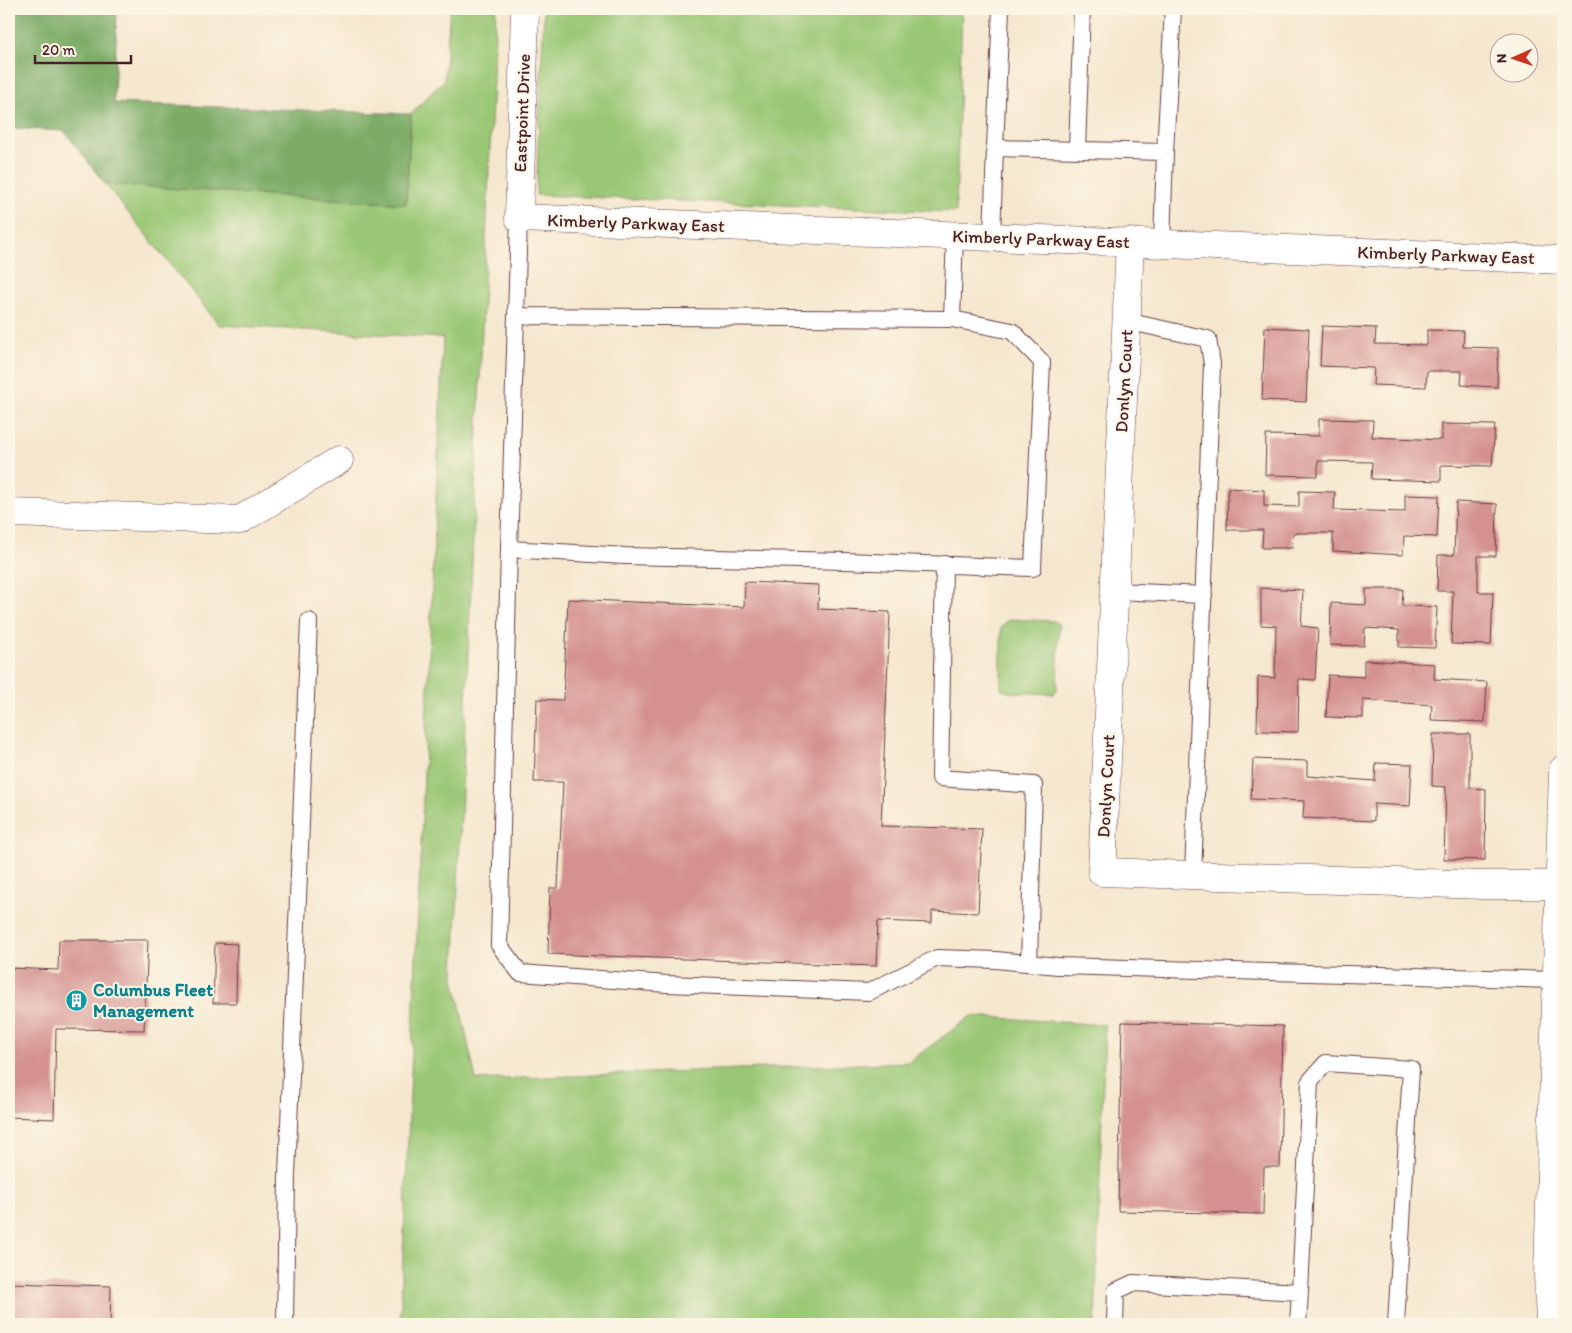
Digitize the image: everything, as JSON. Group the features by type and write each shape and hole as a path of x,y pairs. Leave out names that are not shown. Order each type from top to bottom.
{"street":[{"name":"Eastpoint Drive","path":"519,218 525,9"},
{"name":"Kimberly Parkway East","path":"519,218 1563,260"},
{"name":"Donlyn Court","path":"1130,242 1102,872 1484,885 1559,885"},
{"path":"9,513 240,520 339,460"},
{"path":"1550,1324 1548,1273 1563,770"}],"lane":[{"path":"992,237 1001,9"},
{"path":"1077,150 1082,9"},
{"path":"1162,244 1173,9"},
{"path":"995,148 1165,152"},
{"path":"519,218 499,945 520,973 667,984 869,992 937,958 996,960 1058,966 1556,980"},
{"path":"952,319 955,235"},
{"path":"509,549 625,556 1033,568 1042,362 1012,331 952,319 516,316"},
{"path":"1126,320 1208,339 1212,364 1193,876"},
{"path":"944,564 940,778 1034,785 1029,963"},
{"path":"1115,591 1204,595"},
{"path":"285,1324 287,1175 309,621"},
{"path":"1298,1324 1310,1081 1326,1063 1411,1069 1396,1324"},
{"path":"1115,1324 1116,1291 1133,1283 1300,1292"}],"green space":[{"path":"9,9 117,9 114,103 411,114 406,204 105,184 64,131 9,128"},
{"path":"450,9 496,9 454,978 476,1080 909,1062 971,1016 1105,1025 1095,1324 400,1324 443,338 219,325 105,184 406,204 411,114 444,80"},
{"path":"544,9 962,9 956,212 536,195"},
{"path":"1010,619 1054,621 1059,625 1057,689 1054,694 1007,692 1001,689 1001,627"}],"building":[{"path":"1322,326 1376,328 1375,344 1427,345 1427,330 1464,331 1463,347 1498,348 1497,387 1461,385 1462,371 1427,371 1426,387 1373,385 1374,368 1320,366"},
{"path":"1265,327 1309,329 1306,402 1262,400"},
{"path":"1319,419 1373,420 1372,437 1441,440 1441,424 1495,425 1492,466 1441,465 1441,481 1371,479 1372,462 1318,461 1318,476 1265,475 1266,435 1319,436"},
{"path":"1228,488 1264,490 1264,506 1299,507 1299,491 1335,492 1334,510 1405,512 1405,495 1439,496 1437,537 1404,536 1403,555 1333,551 1333,533 1293,533 1292,548 1262,548 1263,530 1227,530"},
{"path":"1456,502 1497,504 1496,556 1478,556 1478,592 1493,592 1491,645 1451,644 1453,591 1437,591 1438,555 1454,555"},
{"path":"745,582 819,585 818,609 890,612 881,826 982,829 978,913 932,911 932,923 878,921 876,966 548,954 550,888 558,888 563,782 534,782 537,699 563,700 568,599 744,607"},
{"path":"1261,588 1303,590 1301,626 1318,628 1315,680 1299,679 1298,732 1257,731 1258,677 1275,678 1276,626 1261,625"},
{"path":"1366,589 1403,589 1402,606 1437,607 1435,648 1399,647 1399,630 1365,628 1364,646 1330,645 1331,603 1366,605"},
{"path":"1364,660 1435,664 1434,679 1487,682 1485,722 1431,720 1432,705 1363,700 1363,718 1326,717 1328,675 1364,677"},
{"path":"1433,734 1470,734 1470,788 1486,789 1485,860 1444,859 1446,787 1432,786"},
{"path":"1253,759 1307,761 1307,776 1375,781 1376,763 1412,764 1410,806 1374,804 1374,821 1303,818 1304,801 1251,799"},
{"name":"Columbus Fleet Management","path":"59,940 148,940 144,1030 56,1029 54,1119 9,1117 9,968 58,970"},
{"path":"215,943 237,944 236,1003 213,1003"},
{"path":"1122,1022 1283,1026 1280,1167 1264,1167 1263,1214 1118,1211"},
{"path":"9,1283 111,1286 110,1324 9,1324"}],"place":[{"name":"Columbus Fleet Management","path":"77,1000"}]}
